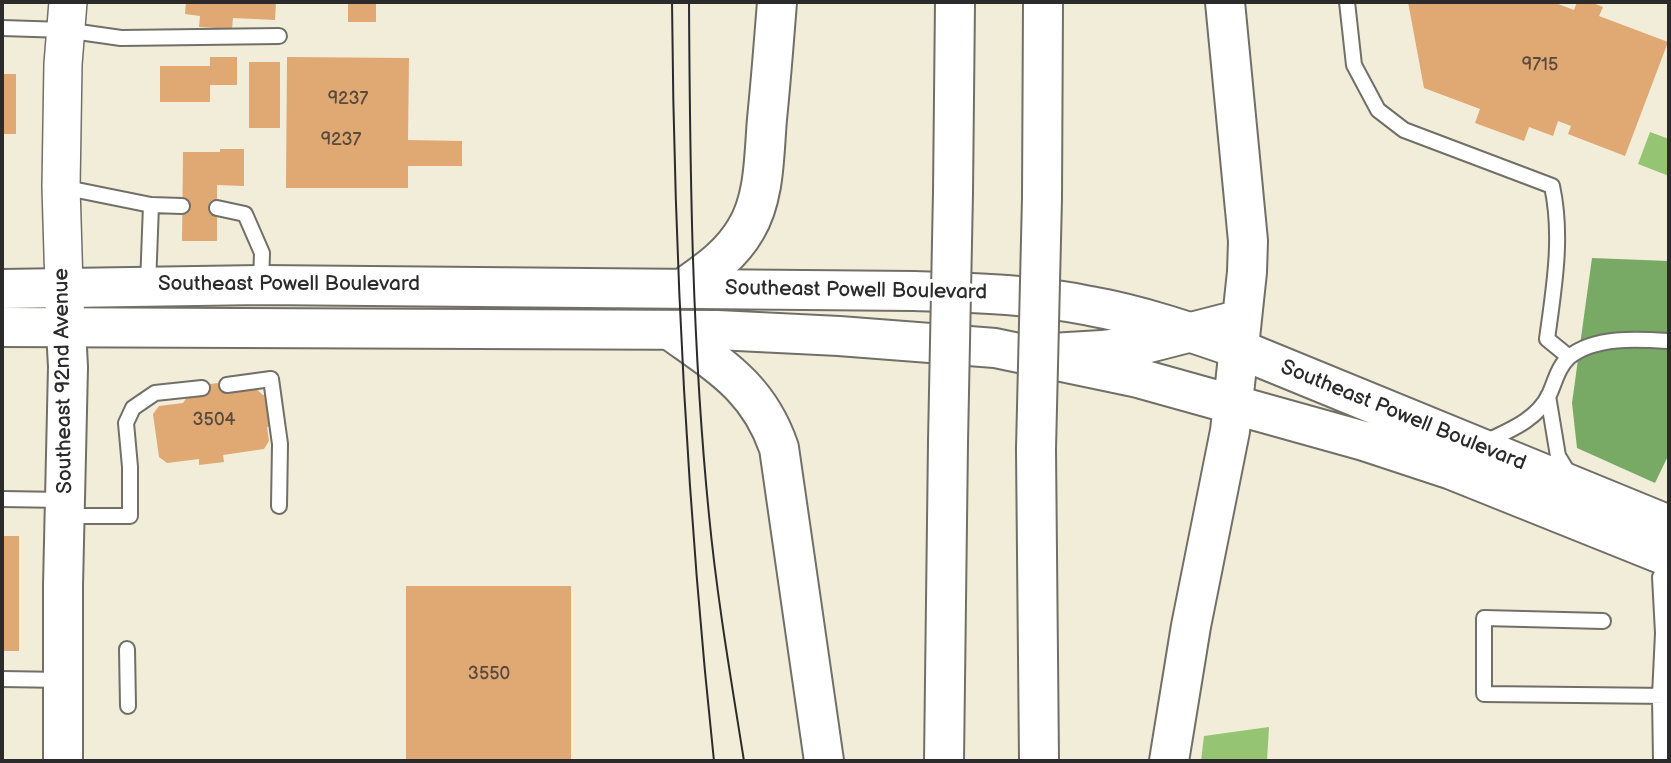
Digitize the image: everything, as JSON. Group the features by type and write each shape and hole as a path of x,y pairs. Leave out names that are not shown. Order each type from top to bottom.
{"main road":[{"path":"685,287 720,262 734,246 748,227 758,201 764,164 777,2"},
{"path":"944,761 955,2"},
{"path":"1039,761 1036,449 1043,2"},
{"path":"1169,761 1191,626 1230,431 1248,241 1225,2"},
{"name":"Southeast Powell Boulevard","path":"2,289 148,285 685,287 999,294 1088,305 1191,332 1240,334 1477,445 1577,487 1666,553"},
{"name":"Southeast 92nd Avenue","path":"62,761 66,508 64,287"},
{"name":"Southeast Powell Boulevard","path":"2,327 670,330 911,340 995,348 1034,354 1138,378 1364,441 1452,470 1666,553"},
{"path":"670,330 744,386 764,411 776,439 824,761"},
{"path":"1034,354 1102,351 1141,345 1191,332"}],"street":[{"name":"Southeast 92nd Avenue","path":"64,287 61,187 66,16"}],"lane":[{"path":"1347,2 1354,65 1378,110 1404,130 1552,186 1558,212 1555,280 1547,338 1569,357"},
{"path":"2,28 66,16 121,38 279,36"},
{"path":"61,187 151,205 182,206"},
{"path":"148,285 151,205"},
{"path":"217,208 245,214 262,253 261,285"},
{"path":"1477,445 1518,426 1534,414 1548,396 1556,375 1569,357 1594,344 1669,341"},
{"path":"227,385 271,379 280,444 279,506"},
{"path":"2,499 130,516 130,467 126,423 133,408 155,393 202,388"},
{"path":"1548,396 1558,456 1577,487"},
{"path":"1661,761 1666,553"},
{"path":"1603,621 1484,618 1484,694 1664,696"},
{"path":"127,649 128,706"},
{"path":"2,679 63,680"}],"green space":[{"path":"1650,132 1669,139 1669,176 1638,164"},
{"path":"1592,258 1669,261 1669,454 1655,483 1577,448 1572,403"},
{"path":"1269,727 1267,761 1201,761 1204,736"}],"building":[{"path":"186,2 276,2 275,20 233,18 232,29 199,27 200,16 185,14"},
{"path":"348,2 376,2 376,22 348,22"},
{"path":"1408,2 1553,2 1574,10 1577,2 1590,2 1603,7 1599,16 1668,42 1625,156 1568,134 1571,126 1558,121 1553,136 1529,127 1524,141 1475,123 1480,109 1424,88"},
{"path":"210,57 237,57 237,85 210,85 210,102 160,102 160,66 210,66"},
{"path":"287,57 409,58 408,140 462,141 462,166 408,166 408,188 286,188"},
{"path":"249,62 280,62 280,128 249,128"},
{"path":"2,74 16,74 16,134 2,134"},
{"path":"220,149 244,149 244,186 217,185 217,241 182,241 183,152 220,152"},
{"path":"226,382 255,388 263,395 273,395 276,425 267,427 269,441 264,449 223,455 224,462 199,465 199,459 167,463 159,457 153,414 159,406 183,403 187,397 203,395 202,385"},
{"path":"2,536 19,536 19,651 2,651"},
{"path":"406,586 571,586 571,761 406,761"}],"tram line":[{"path":"672,2 679,287 689,477 714,761"},
{"path":"689,2 693,259 703,451 716,577 744,761"}]}
